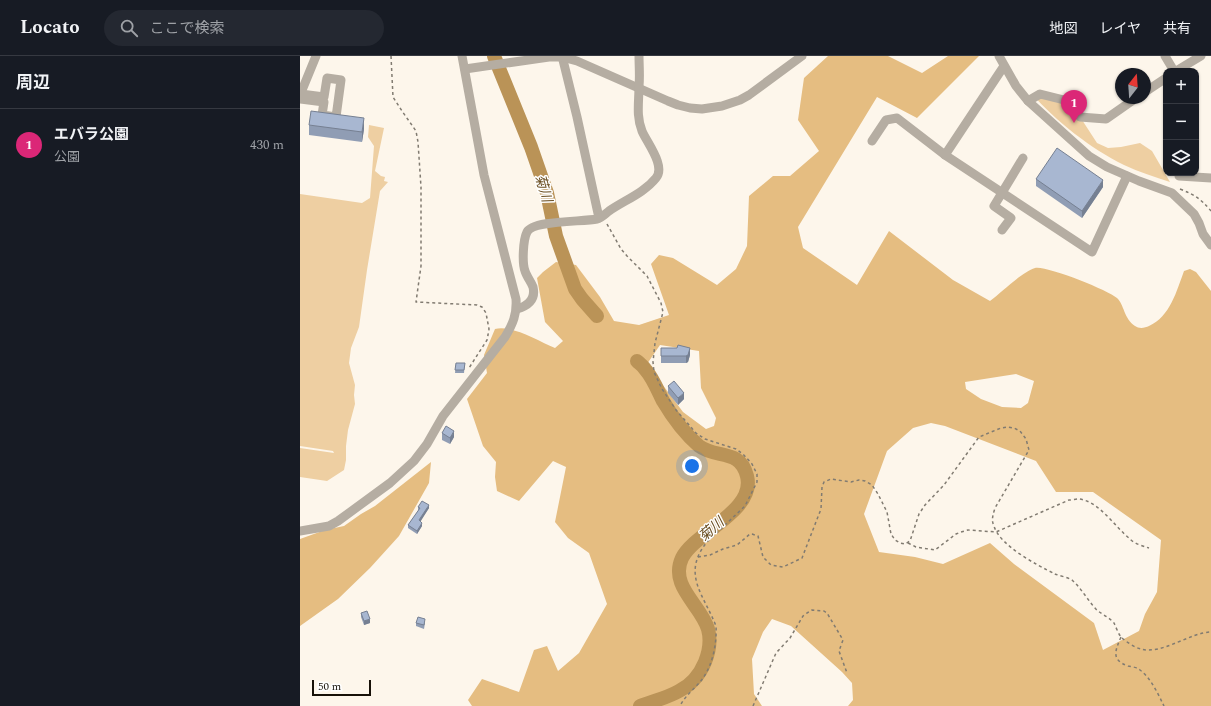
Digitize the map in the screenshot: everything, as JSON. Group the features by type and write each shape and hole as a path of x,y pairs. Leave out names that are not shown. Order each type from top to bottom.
{"street":[{"path":"300,96 316,56"},
{"path":"300,531 329,526 338,521 390,483 414,461 427,444 443,416 505,337 512,324 517,309 516,299 484,175 462,56"},
{"path":"465,69 562,56 591,66 673,103 690,108 702,109 722,106 740,100 802,56"},
{"path":"562,56 601,217"},
{"path":"517,309 526,306 534,292 525,270 524,263 526,237 531,228 553,223 587,220 601,217 644,189 657,178 660,165 642,131 638,117 640,88 639,56"},
{"path":"999,56 1016,86 1028,101 1089,156 1107,167 1127,176 1172,193 1194,214 1203,234 1211,245"},
{"path":"1165,56 1173,68"},
{"path":"1180,68 1202,56"},
{"path":"945,155 1004,66"},
{"path":"327,78 341,80 336,117 322,115 324,102 300,96 324,97 327,78"},
{"path":"1151,88 1163,80"},
{"path":"1028,101 1040,94 1072,102 1080,117 1106,119 1127,104"},
{"path":"872,140 886,120 897,118 945,155 1092,252 1127,176"},
{"path":"1002,230 1010,218 994,206 1023,158"},
{"path":"1172,193 1178,176"},
{"path":"1195,176 1211,178"}],"path":[{"path":"391,56 393,97 416,130 418,142 421,187 421,266 416,302 477,305 484,309 489,329 487,340 469,368"},
{"path":"1172,193 1178,188 1193,194 1211,211"},
{"path":"601,217 621,249 647,276 661,303 663,312 655,343 653,362 654,372 662,389 676,410 696,433 705,439 736,449 752,464 757,474 757,482 746,506 707,542 696,562 695,579 712,616 717,634 715,646 706,673 700,682 683,700 680,706"},
{"path":"908,543 919,514 925,505 944,485 979,437 1001,428 1014,428 1020,431 1026,439 1029,450 995,508 992,517 996,532 1017,552 1031,562 1055,574 1071,579 1094,608 1109,618 1121,637 1138,648 1146,650 1160,648 1178,643 1197,634 1211,632"},
{"path":"698,557 710,555 723,548 737,545 752,534 758,536 763,557 771,564 783,567 802,558 805,554 821,509 822,488 824,482 831,479 851,482 859,480 872,485 887,512 892,534 895,540 900,543 908,543 916,547 935,550 960,532 968,530 996,532 1069,500 1079,499 1090,503 1102,511 1130,539 1138,544 1150,548"},
{"path":"752,706 776,653 790,638 803,616 812,610 824,611 827,613 834,627 840,634 843,640 839,651 847,673"},
{"path":"1121,637 1115,650 1117,658 1122,663 1140,670 1164,706"}],"shaded area":[{"path":"828,56 888,56 922,73 948,56 979,56 917,118 877,97 798,227 803,248 857,285 889,231 953,280 990,301 1030,270 1041,268 1063,274 1111,294 1117,298 1131,323 1138,328 1142,328 1156,322 1167,310 1172,302 1184,271 1190,269 1196,272 1211,291 1211,706 848,706 853,700 852,683 842,672 791,626 772,619 763,632 752,659 754,694 762,706 472,706 468,700 482,679 519,692 534,650 547,646 558,671 579,653 607,604 589,553 568,538 555,522 566,467 553,461 519,501 497,491 495,477 496,462 483,446 467,399 487,373 484,355 495,329 502,328 517,331 555,348 563,341 545,322 537,278 556,262 576,265 600,297 614,321 639,325 669,315 651,264 659,255 673,258 717,285 736,269 747,246 749,196 773,176 790,176 819,151 798,120 804,78","holes":["660,345 699,351 701,388 716,418 714,426 706,429 683,412 647,364","1016,374 1034,381 1028,403 1021,408 1002,407 981,399 966,389 965,382","931,423 945,426 1036,461 1056,492 1093,492 1161,540 1157,592 1145,614 1139,631 1103,650 1094,623 1014,564 990,543 943,564 915,557 879,552 864,514 887,451 913,428"]},
{"path":"1032,94 1073,106 1097,143 1108,148 1140,143 1152,151 1163,170 1163,176 1167,176 1170,182 1130,168 1099,151 1075,134 1052,115"},
{"path":"369,125 384,128 375,171 381,176 385,177 384,181 388,182 380,191 359,327 351,348 349,363 355,385 355,404 348,430 346,460 344,470 327,481 300,477 300,448 334,453 333,451 300,446 300,194 362,203 370,198 374,146 368,137"},
{"path":"431,462 429,483 399,536 370,568 338,599 300,626 300,539 325,530 344,526 375,506"}],"building":[{"path":"311,111 364,118 362,132 309,125"},
{"path":"1057,148 1103,180 1082,211 1036,179"},
{"path":"678,345 690,348 688,355 661,356 661,348 677,348"},
{"path":"456,363 465,363 464,370 455,370"},
{"path":"674,381 684,393 678,398 668,386"},
{"path":"446,426 454,431 450,438 442,433"},
{"path":"422,501 429,505 419,520 422,523 417,531 408,525 420,508 418,507"},
{"path":"367,611 370,619 364,621 361,613"},
{"path":"418,617 425,619 424,625 416,623"}],"waterway":[{"name":"菊川","path":"494,56 531,147 547,193 556,236 575,289 597,316"},
{"name":"菊川","path":"637,361 650,376 663,401 684,431 699,446 706,450 727,455 739,461 744,467 747,476 747,489 742,500 723,520 689,548 682,558 679,568 683,586 708,629 709,646 703,666 695,679 683,689 670,696 640,706"}],"place":[{"name":"エバラ公園","path":"1074,123"}]}
